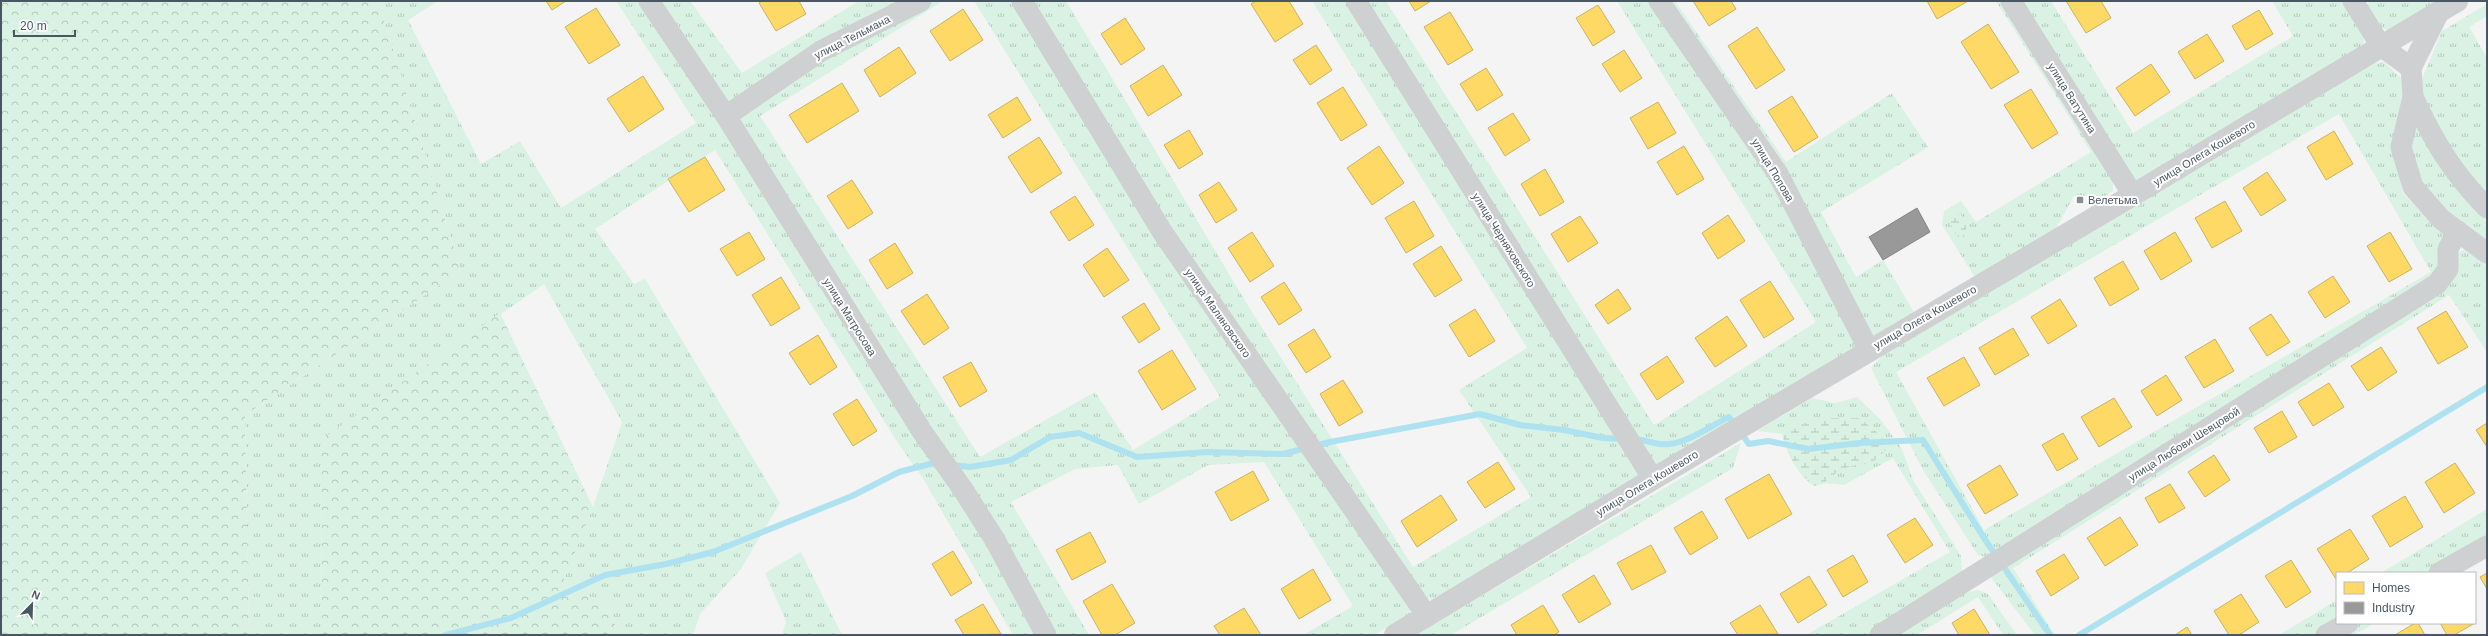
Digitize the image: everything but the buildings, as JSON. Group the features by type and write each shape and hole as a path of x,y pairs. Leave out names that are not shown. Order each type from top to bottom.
{"street":[{"name":"улица Матросова","path":"649,1 726,116 923,433 962,488 995,540 1046,635"},
{"name":"улица Тельмана","path":"726,116 821,51 921,1"},
{"name":"улица Малиновского","path":"1022,1 1164,233 1427,616"},
{"name":"улица Черняховского","path":"1356,1 1652,479"},
{"name":"улица Попова","path":"1659,1 1778,174 1869,350"},
{"name":"улица Ватутина","path":"2011,1 2134,195"},
{"path":"2353,1 2381,46 2411,68"},
{"name":"улица Олега Кошевого","path":"1395,635 1652,479 2134,195 2448,6"},
{"path":"2448,6 2411,68 2413,97 2401,147 2413,187 2441,219 2487,253"},
{"path":"2413,97 2445,159 2466,187 2487,208"},
{"name":"улица Любови Шевцовой","path":"1880,635 2437,284 2448,269 2448,249 2458,232"},
{"path":"2440,572 2487,546"},
{"path":"2326,635 2346,624"}],"green space":[{"path":"1,1 378,1 461,271 245,415 249,635 1,635"},
{"path":"378,1 438,1 408,20 481,164 520,141 561,208 696,123 616,1 641,1 944,470 1039,635 1013,635 924,480 896,440 715,150 595,229 634,284 645,279 780,503 741,569 700,614 693,635 618,635 608,603 560,587 593,507 622,422 544,284 321,440 322,635 249,635 245,415 461,271"},
{"path":"656,1 690,1 742,73 859,1 912,1 737,103 726,103"},
{"path":"927,1 943,1 760,116 980,457 1095,392 1133,450 1220,397 974,1 1017,1 1411,604 1410,614 1374,635 1303,635 1353,606 1264,462 1208,465 1139,504 1118,465 1075,469 1011,502 1089,635 1053,635 737,126 741,112 823,53"},
{"path":"1029,1 1066,1 1244,299 1413,567 1531,497 1459,390 1527,348 1312,1 1350,1 1641,477 1432,600 1422,596 1168,231"},
{"path":"1364,1 1386,1 1654,425 1816,322 1617,1 1652,1 1772,175 1857,343 1855,351 1657,470"},
{"path":"1665,1 1675,1 1786,162 1892,93 1928,147 1821,212 1856,277 1883,260 1915,314 1875,338"},
{"path":"1996,1 2003,1 2113,180 2113,191 2105,196 2074,196 2054,232 1976,279 1942,225 1944,211 1961,201 1976,222 2091,152"},
{"path":"2018,1 2051,1 2133,133 2293,36 2272,1 2346,1 2365,31 2363,48 2139,182 2128,173"},
{"path":"2372,1 2442,1 2392,32 2378,26 2365,5"},
{"path":"2487,4 2487,16 2469,27 2487,58 2487,201 2469,184 2420,97 2422,79 2442,31"},
{"path":"2384,62 2401,78 2402,100 2392,145 2403,193 2426,218 2445,234 2443,266 2435,278 1986,557 1978,555 1923,470 1871,368 1882,356 2374,63","holes":["2339,114 2431,272 1984,530 1896,372"]},
{"path":"2415,113 2462,193 2487,222 2487,245 2445,213 2419,184 2409,144"},
{"path":"1961,213 1966,224 1966,230 1960,239 1953,230 1949,219"},
{"path":"2466,248 2487,261 2487,352 2449,295 2013,568 2055,635 2035,635 1990,576 2442,290 2458,253"},
{"path":"500,313 593,507 561,587 608,603 618,635 322,635 321,440"},
{"path":"1857,397 1880,419 1902,449 1913,480 1961,556 1962,571 1954,584 1869,635 1806,635 1950,552 1893,458 1844,485 1827,483 1814,486 1802,475 1794,463 1782,434 1757,431 1812,398 1835,403"},
{"path":"1821,418 1860,418 1881,436 1886,449 1881,455 1871,462 1843,469 1824,482 1814,486 1802,475 1794,463 1782,434"},
{"path":"1741,443 1733,468 1451,635 1415,635"},
{"path":"2487,509 2487,540 2429,572 2383,572"},
{"path":"801,552 842,635 782,635 786,621 765,573"},
{"path":"1978,590 1988,594 2017,635 2003,635 1978,597 1917,635 1895,635 1964,593"},
{"path":"2336,601 2336,624 2315,635 2279,635"},
{"path":"2357,624 2373,624 2354,635 2338,635"}],"waterway":[{"path":"2079,635 2487,387"},
{"path":"952,465 970,467 1011,460 1050,437 1079,433 1137,457 1208,452 1283,454 1330,442 1480,414 1520,425 1564,430 1603,438 1623,439"},
{"path":"1633,439 1660,444 1678,442 1696,435 1729,417 1749,444 1768,441 1809,449 1859,443 1923,440 1984,538 2050,635"},
{"path":"446,635 511,618 605,575 666,564 713,552 852,496 899,472 930,464 941,465"}],"place":[{"name":"Велетьма","path":"2080,200"}]}
